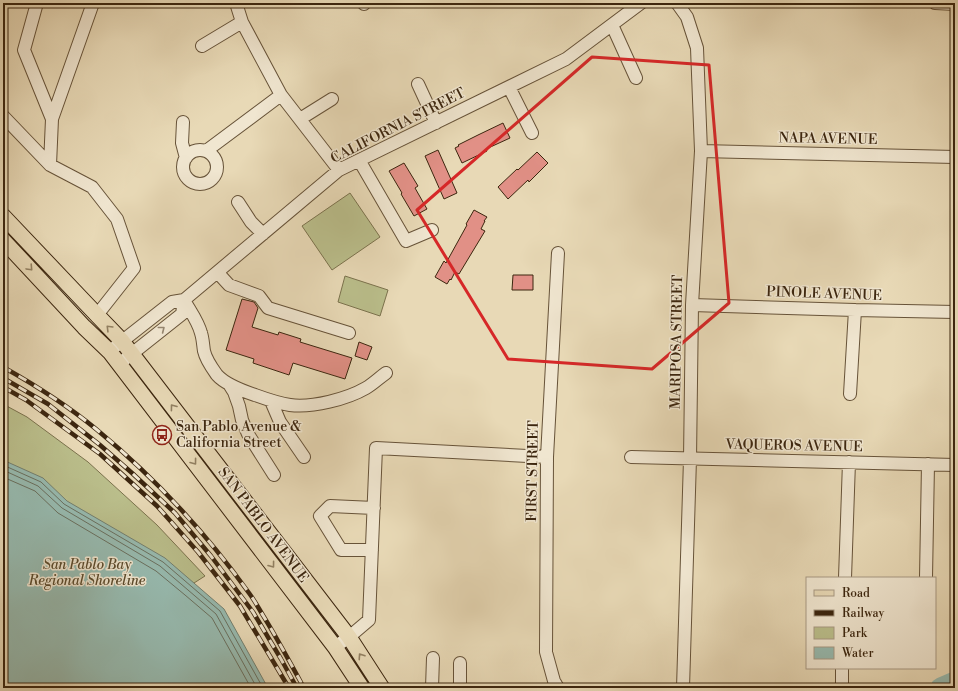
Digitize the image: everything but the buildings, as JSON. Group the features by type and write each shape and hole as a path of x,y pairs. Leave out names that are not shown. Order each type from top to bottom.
{"main road":[{"name":"SAN PABLO AVENUE","path":"3,216 132,353 349,637 382,688"},
{"name":"SAN PABLO AVENUE","path":"4,242 84,327 110,352 335,647 362,688"}],"street":[{"path":"37,3 24,50 52,119"},
{"path":"50,165 52,119 93,3"},
{"path":"236,3 242,22 281,95 339,170"},
{"name":"CALIFORNIA STREET","path":"110,352 172,302 184,300 218,273 339,170 566,59 641,3"},
{"name":"MARIPOSA STREET","path":"676,3 687,17 698,48 701,151 692,305 690,458 683,688"},
{"path":"935,3 955,4"},
{"path":"202,46 242,22"},
{"path":"612,25 636,78"},
{"path":"418,84 436,123"},
{"path":"509,87 532,133"},
{"path":"206,151 281,95"},
{"path":"300,119 332,100"},
{"path":"3,116 50,165 92,187 117,219 134,268 97,315"},
{"path":"184,122 182,143 186,158"},
{"path":"3,124 17,130"},
{"path":"195,151 206,151 211,154 216,163 215,174 208,181 203,183 192,182 188,179 183,169 183,163 186,158 190,153 195,151"},
{"name":"NAPA AVENUE","path":"701,151 955,157"},
{"path":"359,160 406,241 432,230"},
{"path":"238,202 251,222 263,234"},
{"path":"4,242 15,229"},
{"name":"FIRST STREET","path":"558,253 547,457 546,652 554,681 558,688"},
{"path":"218,273 230,285 259,296 268,308 349,333"},
{"path":"119,364 182,314 184,300"},
{"path":"184,300 202,333 204,352 208,362 218,376 229,384 243,391 271,401 300,406 322,403 354,394 367,387 386,373"},
{"name":"PINOLE AVENUE","path":"692,305 955,312"},
{"path":"850,394 855,310"},
{"path":"229,384 234,392 242,420 248,434 274,475"},
{"path":"271,401 280,422 304,457"},
{"path":"335,647 369,620 376,448 547,457"},
{"name":"VAQUEROS AVENUE","path":"631,457 955,465"},
{"path":"846,577 849,462"},
{"path":"926,577 928,464"},
{"path":"372,550 341,550 320,516 330,506 374,508"},
{"path":"432,688 433,658"},
{"path":"460,663 460,688"},
{"path":"842,669 842,688"}],"highlighted area":[{"path":"592,57 709,65 729,303 652,369 508,359 417,210"}],"green space":[{"path":"350,193 380,237 332,270 302,226"},
{"path":"345,276 388,290 380,316 338,302"},
{"name":"San Pablo Bay Regional Shoreline","path":"3,404 27,417 88,462 157,525 205,576 3,688"}],"water":[{"name":"San Pablo Bay Regional Shoreline","path":"3,460 43,478 67,501 165,558 224,609 268,688 3,688"}],"waterway":[{"path":"941,688 955,682"}],"railway":[{"path":"3,367 51,396 96,429 138,466 178,506 215,549 251,596 304,688"},
{"path":"3,378 48,404 100,445 175,513 211,556 253,612 297,688"},
{"path":"3,387 26,400 100,454 157,506 198,552 240,606 289,688"}],"place":[{"name":"San Pablo Avenue & California Street","path":"162,435"}]}
